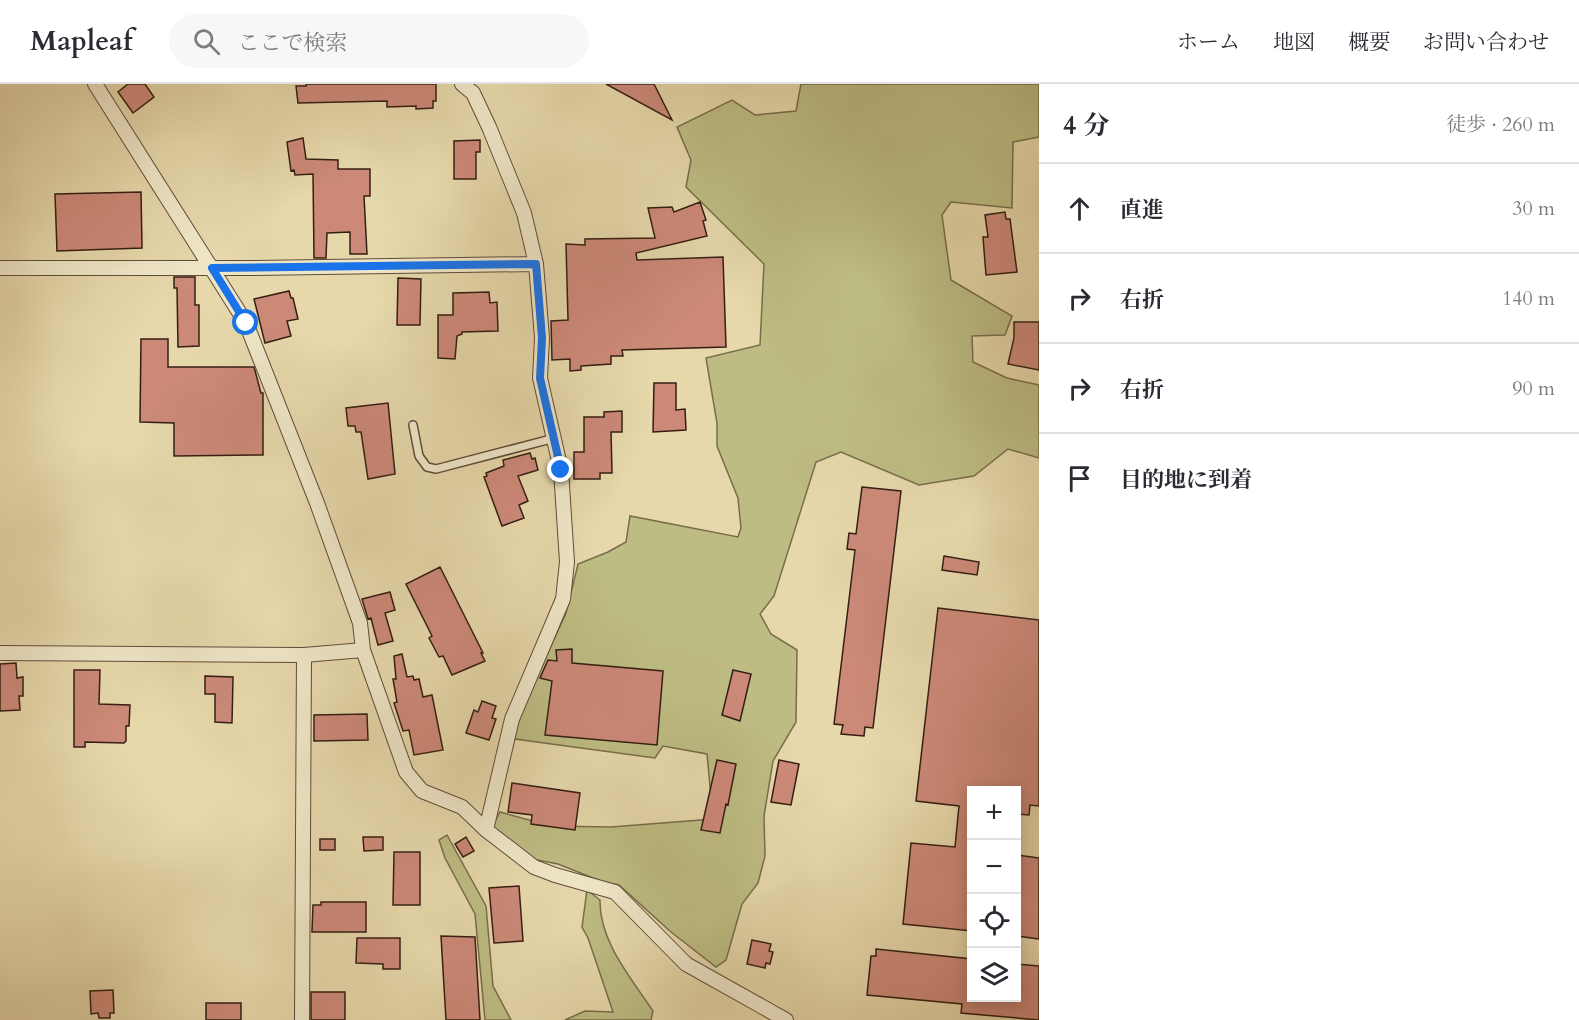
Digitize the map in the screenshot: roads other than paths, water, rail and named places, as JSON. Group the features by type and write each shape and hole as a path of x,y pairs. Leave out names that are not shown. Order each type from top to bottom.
{"street":[{"path":"95,84 246,323 317,504 360,623 363,650 406,772 422,791 462,807 486,830 534,867 615,892 686,964 786,1020"},
{"path":"462,84 473,93 489,127 524,213 536,264 542,338 540,378 561,470 567,562 563,599 512,719 486,830"},
{"path":"0,268 536,264"},
{"path":"0,653 304,655 363,650"},
{"path":"302,1020 304,655"}],"lane":[{"path":"413,425 419,456 427,467 436,469 555,438"}]}
